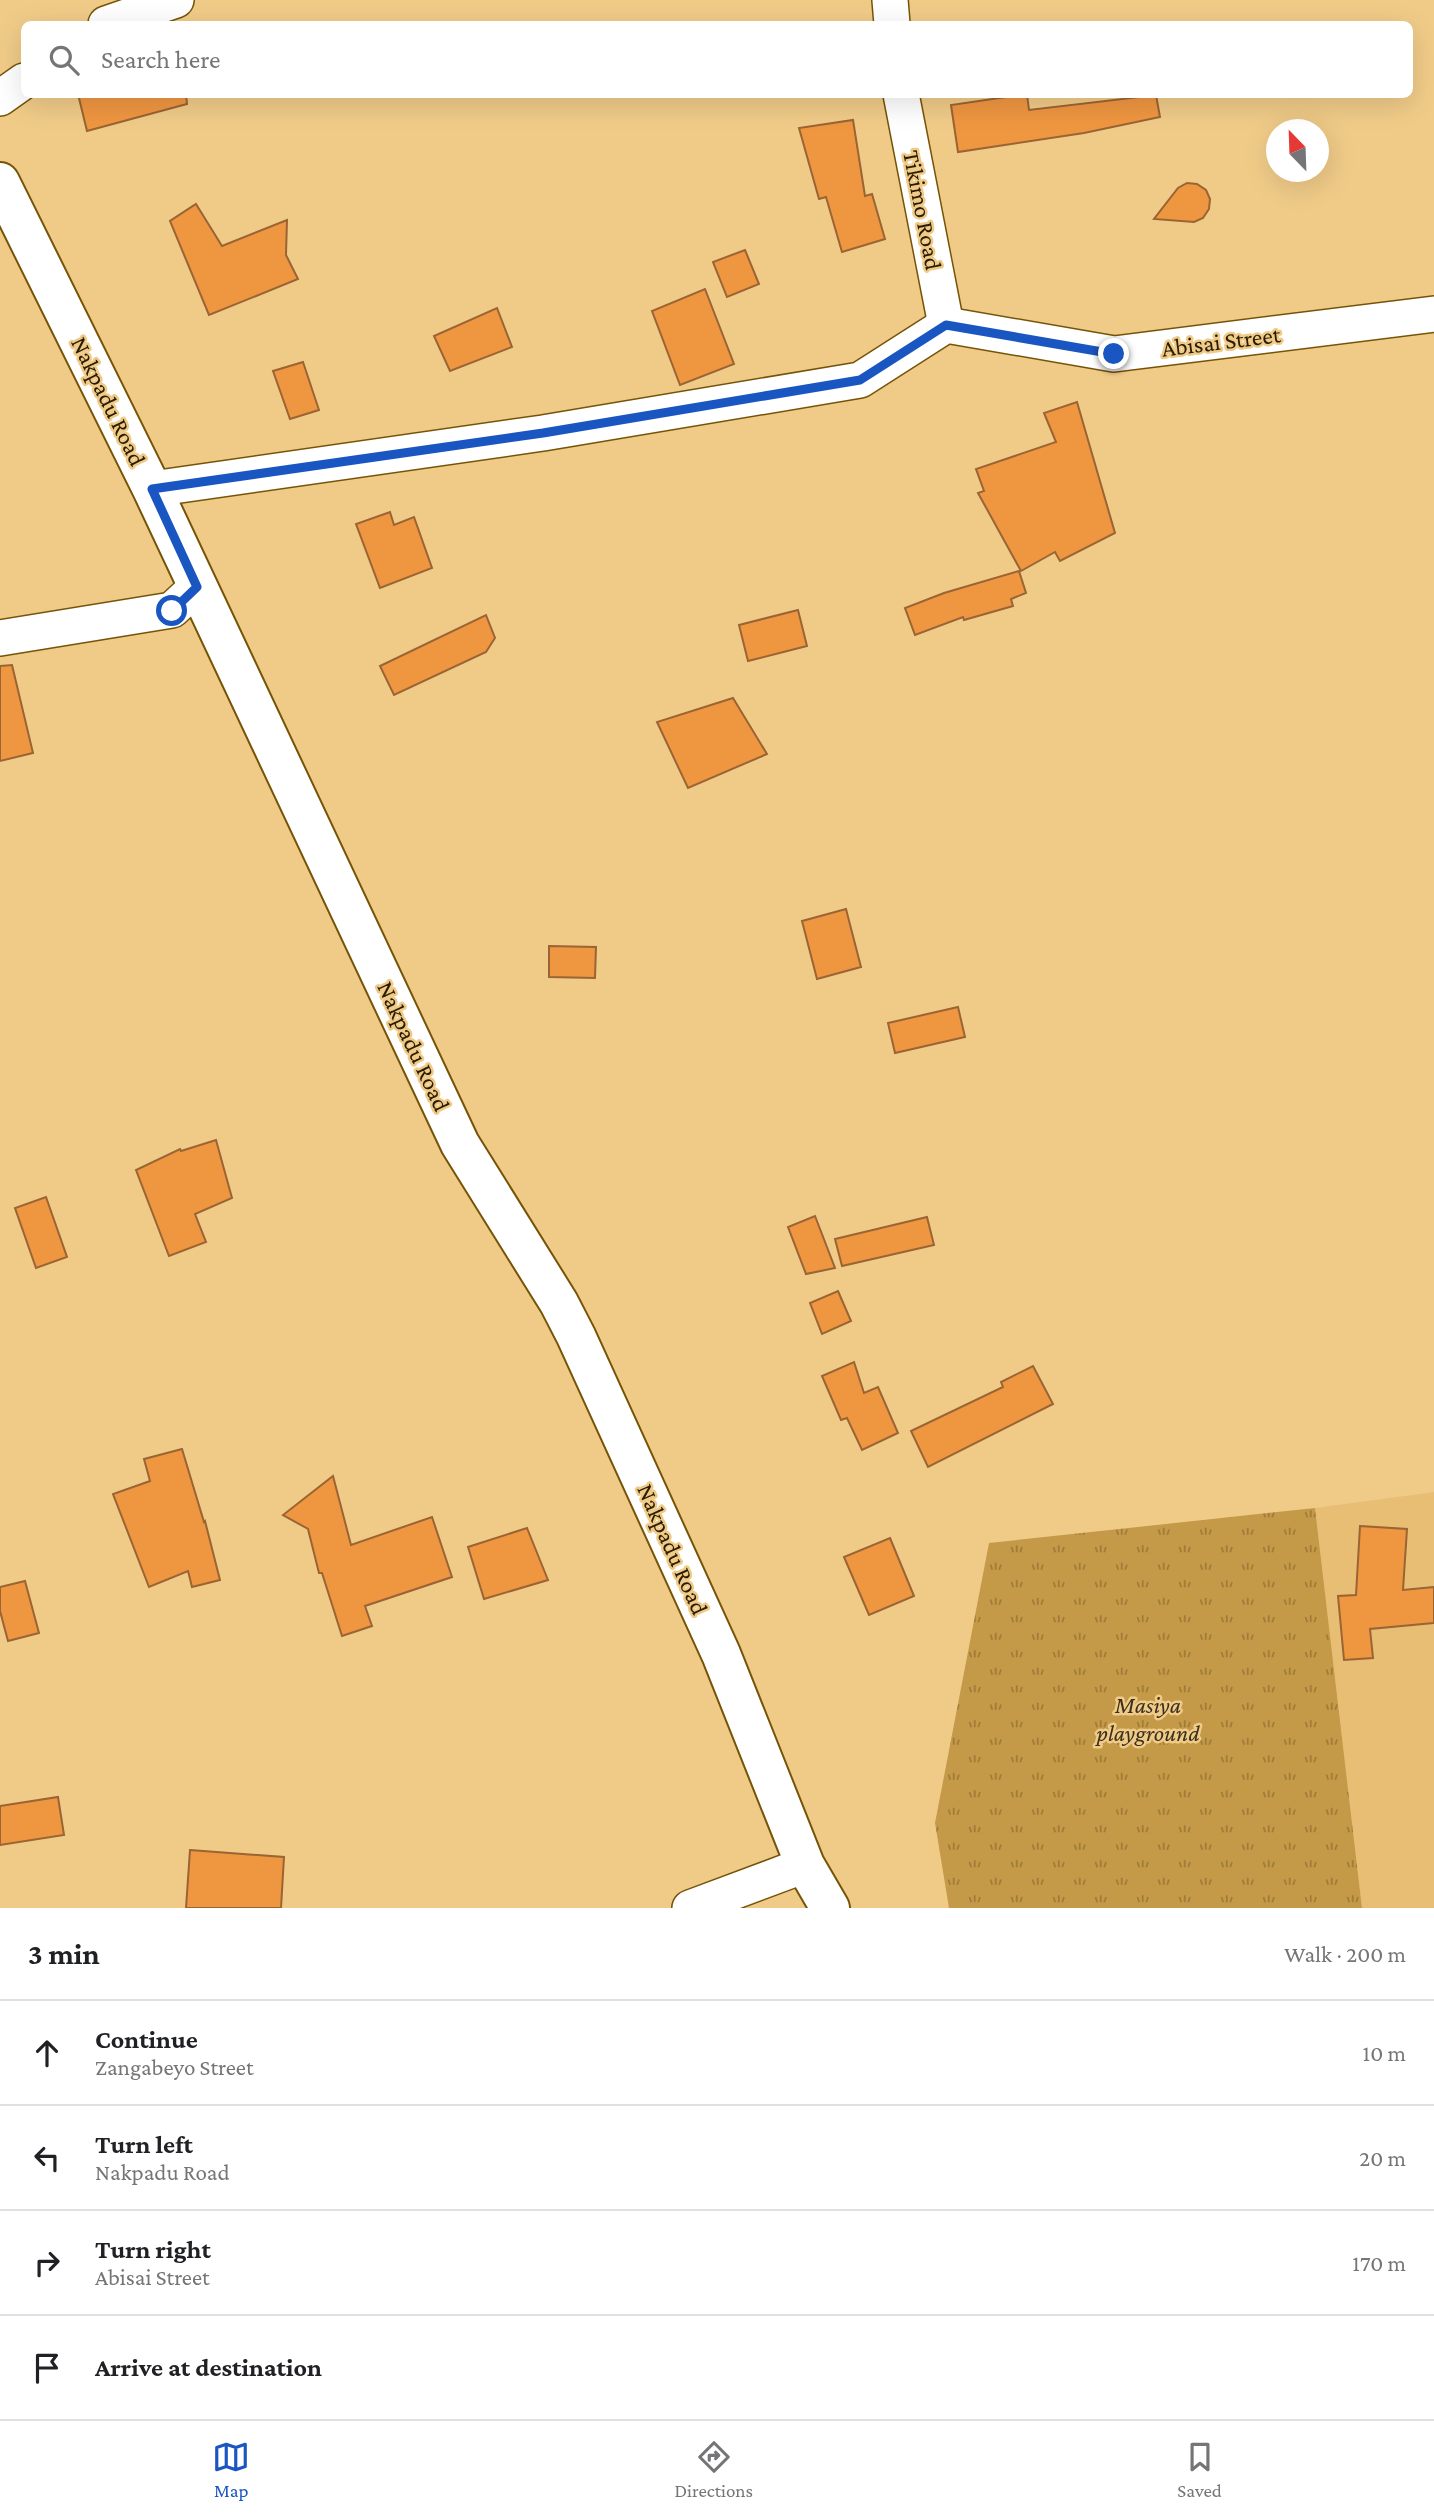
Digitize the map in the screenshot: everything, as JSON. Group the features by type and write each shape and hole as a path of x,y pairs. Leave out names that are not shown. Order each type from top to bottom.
{"street":[{"path":"115,21 176,0"},
{"path":"890,0 892,21"},
{"path":"0,98 21,83"},
{"name":"Tikimo Road","path":"902,98 946,325"},
{"name":"Nakpadu Road","path":"0,182 152,489 460,1144 559,1303 576,1336 721,1654 804,1864 830,1908"},
{"name":"Abisai Street","path":"946,325 1114,354 1434,314"},
{"path":"152,489 543,433 860,380 946,325"},
{"path":"0,638 172,611 197,587"},
{"path":"690,1908 804,1864"}],"shaded area":[{"path":"1434,1492 1434,1908 1362,1908 1315,1508"}],"green space":[{"name":"Masiya playground","path":"1315,1508 1362,1908 949,1908 935,1823 989,1543"}],"building":[{"path":"79,98 186,98 187,104 87,131"},
{"path":"999,98 1028,98 1029,110 1131,98 1157,98 1160,117 1084,133 958,152 951,105"},
{"path":"853,120 865,196 872,194 885,239 842,252 826,197 819,199 799,128"},
{"path":"1187,183 1197,184 1206,190 1210,199 1209,209 1203,218 1194,222 1154,219 1178,188"},
{"path":"196,204 222,246 287,220 286,255 298,279 209,315 170,221"},
{"path":"745,250 759,284 727,297 713,262"},
{"path":"705,289 734,364 680,385 652,311"},
{"path":"497,308 512,347 450,371 434,336"},
{"path":"303,362 319,410 290,419 273,371"},
{"path":"1077,402 1115,533 1060,561 1055,552 1021,571 978,493 984,491 976,469 1056,442 1044,413"},
{"path":"390,512 394,525 414,517 432,568 380,588 356,524"},
{"path":"1019,571 1026,593 1011,599 1013,606 964,620 963,617 915,635 905,608 944,593"},
{"path":"798,610 807,646 748,661 739,625"},
{"path":"486,615 495,638 486,652 394,695 380,666"},
{"path":"12,665 33,753 0,761 0,666"},
{"path":"733,698 767,754 688,788 657,722"},
{"path":"846,909 861,967 817,979 802,921"},
{"path":"549,946 596,947 595,978 549,977"},
{"path":"958,1007 965,1037 895,1053 888,1023"},
{"path":"216,1140 232,1198 195,1214 206,1242 169,1256 136,1170 180,1149 181,1151"},
{"path":"46,1197 67,1257 36,1268 15,1208"},
{"path":"815,1216 835,1268 806,1274 788,1227"},
{"path":"927,1217 934,1245 842,1266 835,1239"},
{"path":"838,1291 851,1321 822,1334 810,1303"},
{"path":"854,1362 864,1393 878,1387 898,1433 862,1450 847,1418 841,1420 822,1376"},
{"path":"1033,1366 1053,1404 928,1467 911,1431 1003,1387 1001,1382"},
{"path":"182,1449 220,1580 192,1587 188,1571 149,1587 113,1494 150,1481 144,1459"},
{"path":"333,1476 351,1545 432,1517 452,1577 365,1606 372,1626 342,1636 322,1573 319,1573 308,1529 283,1515"},
{"path":"1360,1526 1407,1529 1403,1590 1434,1587 1434,1623 1370,1629 1373,1658 1344,1660 1338,1596 1356,1595"},
{"path":"527,1528 548,1580 484,1599 468,1547"},
{"path":"890,1538 914,1596 869,1615 844,1557"},
{"path":"25,1581 39,1633 8,1641 0,1611 0,1587"},
{"path":"58,1797 64,1835 0,1845 0,1806"},
{"path":"190,1850 284,1857 281,1908 186,1908"}],"route":[{"path":"172,611 197,587 152,489 543,433 860,380 946,325 1114,354"}]}
